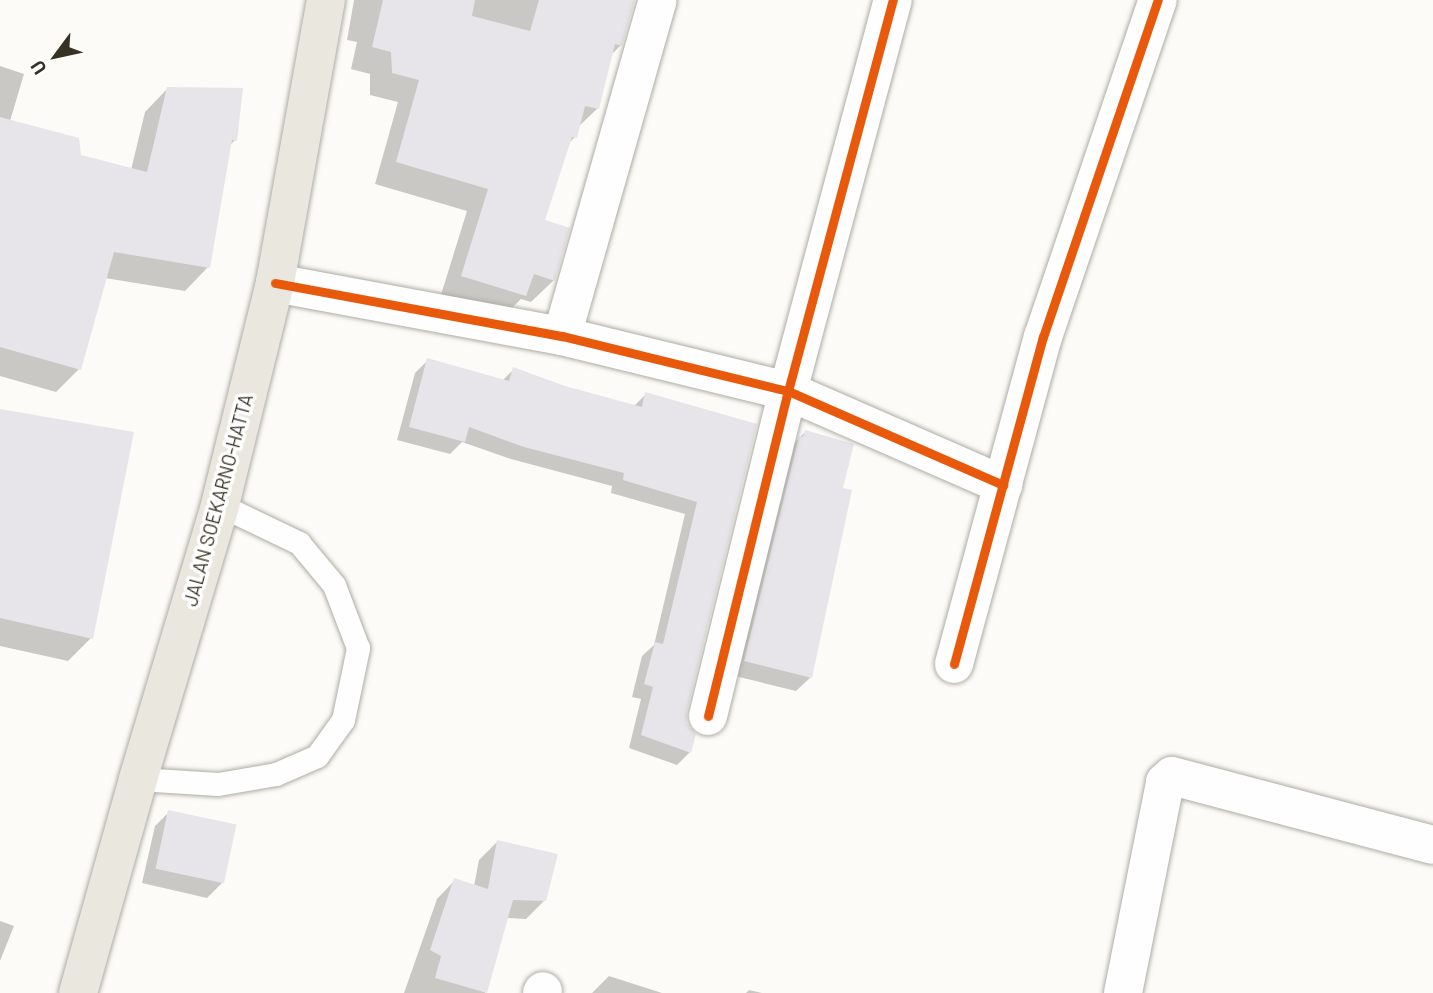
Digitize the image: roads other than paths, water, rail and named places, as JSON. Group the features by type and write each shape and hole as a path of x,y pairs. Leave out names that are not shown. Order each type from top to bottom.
{"main road":[{"name":"JALAN SOEKARNO-HATTA","path":"78,993 138,779 220,505 275,283 326,0"}],"street":[{"path":"562,336 658,0"},
{"path":"708,716 788,391 893,0"},
{"path":"954,664 1043,337 1158,0"},
{"path":"275,283 562,336 788,391 1003,485"},
{"path":"1122,993 1165,782 1172,776 1433,845"}],"lane":[{"path":"138,779 218,785 276,774 317,756 343,720 358,648 334,586 299,542 220,505"}]}
